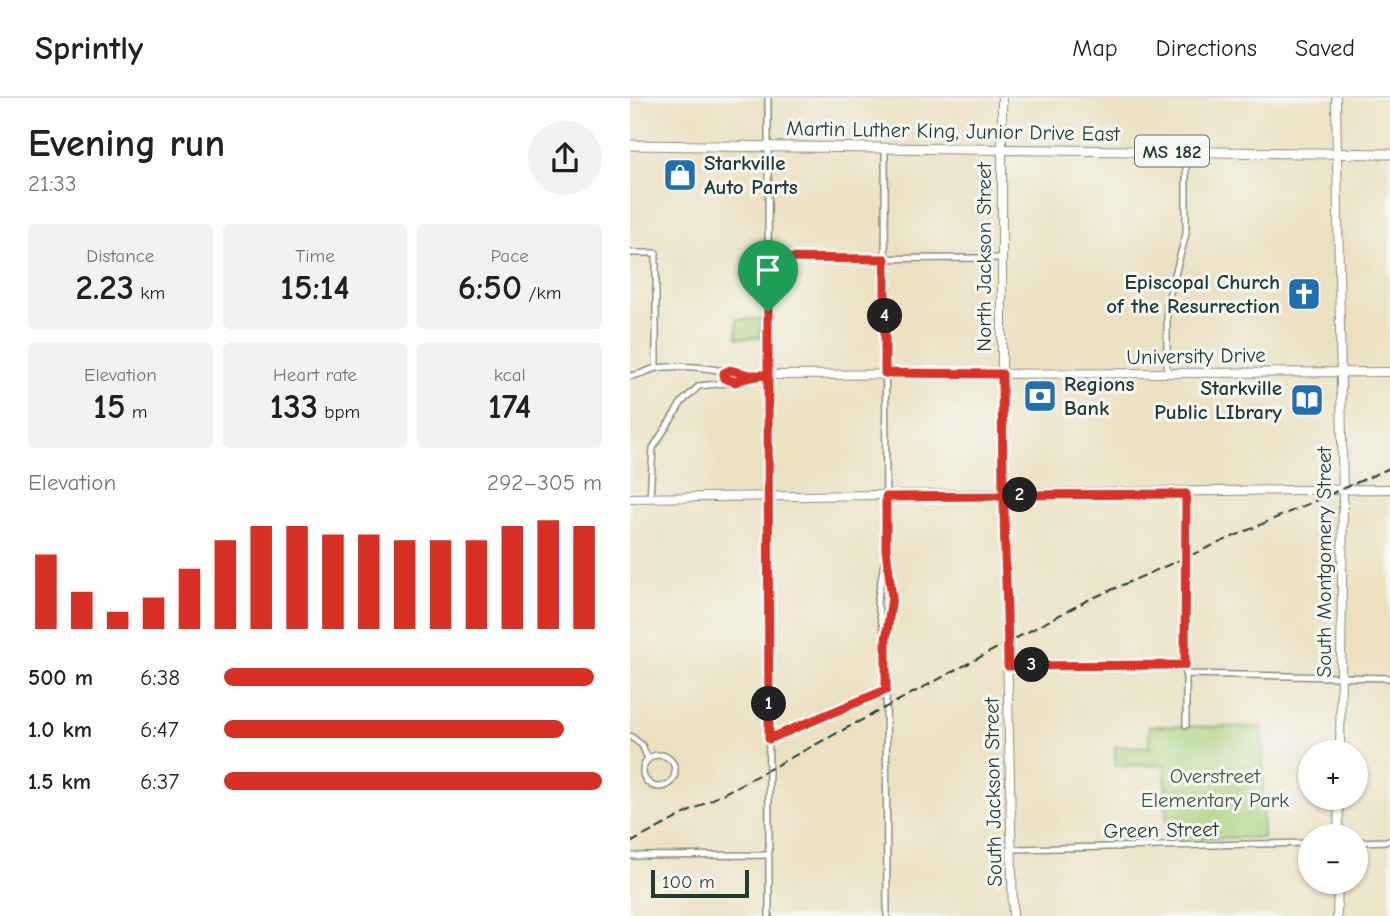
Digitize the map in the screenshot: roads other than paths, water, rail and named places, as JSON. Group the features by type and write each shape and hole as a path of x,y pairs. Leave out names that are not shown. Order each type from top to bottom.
{"main road":[{"name":"MS 182","path":"630,145 768,146"},
{"name":"Martin Luther King, Junior Drive East","path":"768,146 1390,154"}],"street":[{"path":"768,98 768,916"},
{"name":"North Jackson Street","path":"1002,98 1002,374"},
{"name":"South Montgomery Street","path":"1336,98 1343,489 1340,740"},
{"path":"885,147 886,549 892,600 886,640 887,916"},
{"path":"1167,374 1167,304 1186,234 1186,152"},
{"path":"630,253 656,253 656,368"},
{"path":"768,258 1003,258"},
{"path":"630,376 656,368 726,370 750,375 768,375"},
{"path":"726,370 726,380"},
{"name":"University Drive","path":"768,375 1390,372"},
{"name":"South Jackson Street","path":"1002,374 1013,916"},
{"path":"650,498 651,460 657,437 693,390 726,380 735,382 750,375"},
{"path":"630,498 886,500 1390,489"},
{"path":"1186,494 1186,725"},
{"path":"886,549 877,603 886,640"},
{"path":"879,586 886,583 890,586"},
{"path":"881,617 889,616"},
{"path":"1008,666 1185,665"},
{"path":"1185,674 1390,678"},
{"path":"769,739 886,690"},
{"path":"630,736 642,745 648,759 643,773 647,783 662,787 671,782 675,772 668,758 658,755 648,759"},
{"path":"1368,842 1390,841"},
{"name":"Green Street","path":"1012,849 1298,843"},
{"path":"630,856 768,855"},
{"path":"1337,916 1338,894"}],"railway":[{"path":"630,843 1086,601 1390,468"}],"place":[{"name":"Starkville Auto Parts","path":"680,175"},
{"name":"Episcopal Church of the Resurrection","path":"1304,294"},
{"name":"Regions Bank","path":"1040,396"},
{"name":"Starkville Public LIbrary","path":"1307,400"}],"park label":[{"name":"Overstreet Elementary Park","path":"1215,788"}]}
